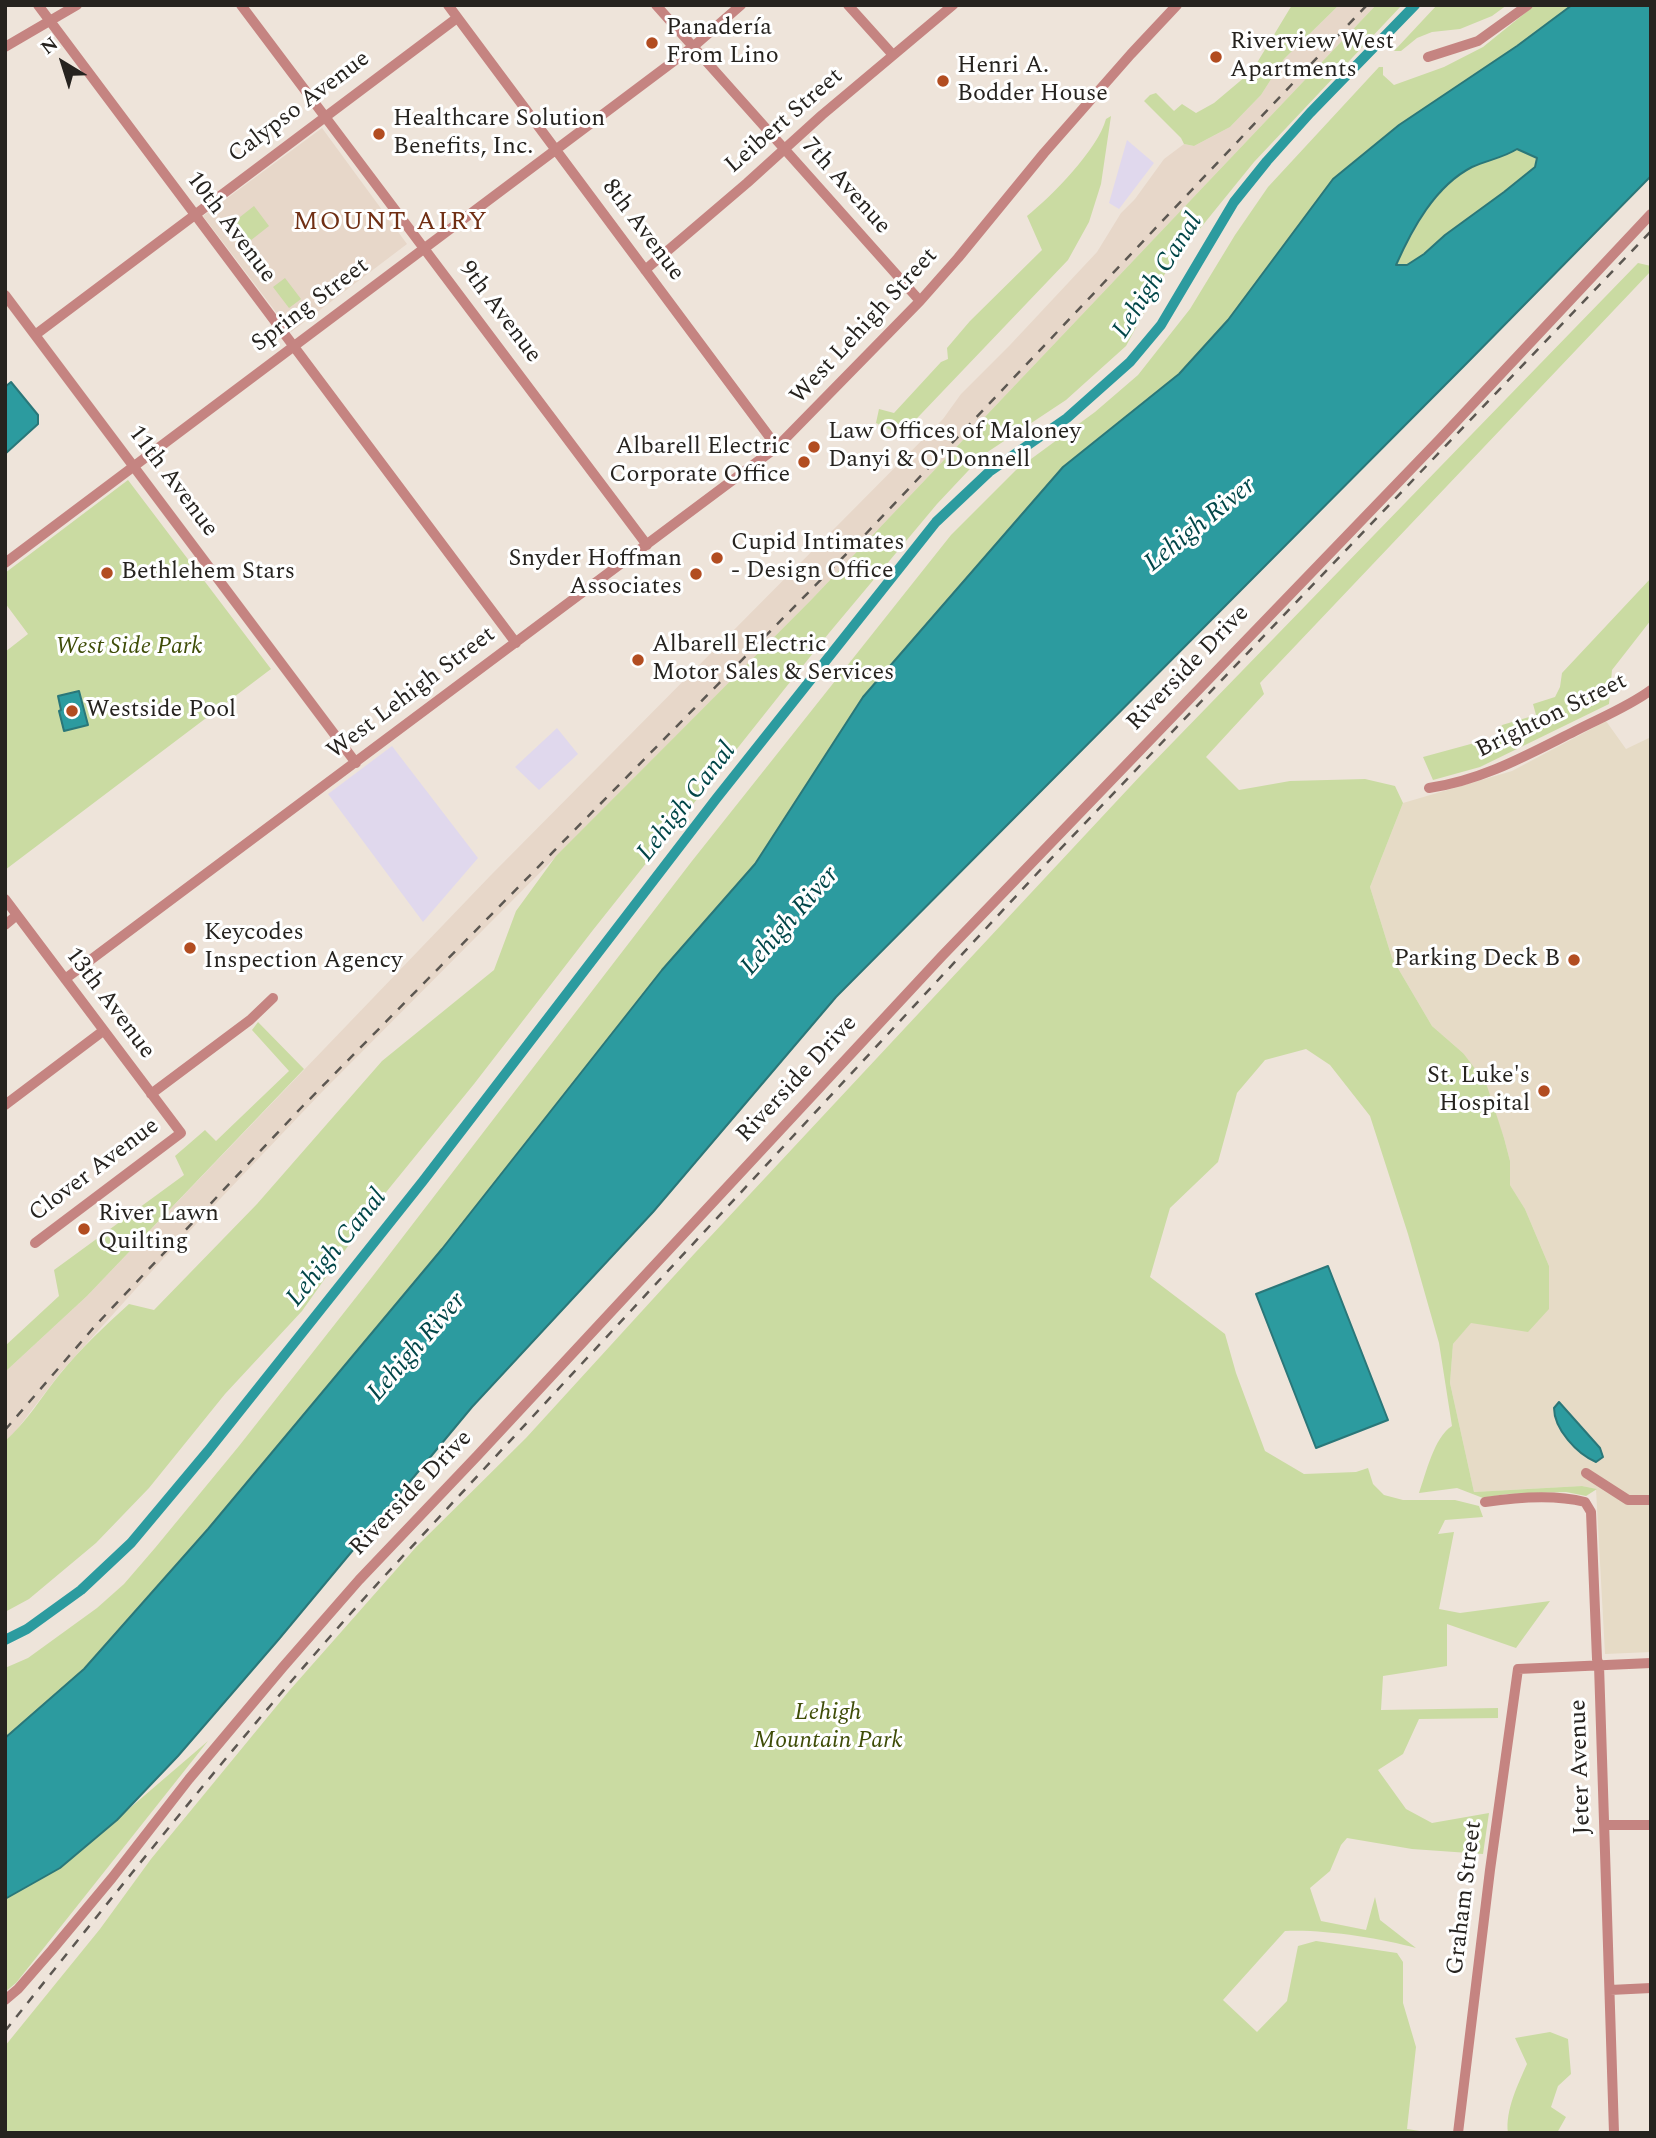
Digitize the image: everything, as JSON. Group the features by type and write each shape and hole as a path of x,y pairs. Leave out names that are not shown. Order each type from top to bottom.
{"street":[{"name":"10th Avenue","path":"38,5 516,643"},
{"path":"5,47 77,5"},
{"name":"9th Avenue","path":"241,5 648,545"},
{"name":"8th Avenue","path":"448,5 777,447"},
{"name":"7th Avenue","path":"656,5 920,301"},
{"name":"Spring Street","path":"5,563 694,46 741,5"},
{"path":"848,5 893,55"},
{"name":"Leibert Street","path":"645,270 953,5"},
{"name":"West Lehigh Street","path":"65,979 777,447 920,301 1044,153 1177,5"},
{"path":"1428,57 1478,41 1528,5"},
{"name":"Calypso Avenue","path":"35,335 457,18"},
{"name":"Riverside Drive","path":"5,2000 52,1950 188,1780 359,1580 942,956 1439,440 1651,214"},
{"name":"11th Avenue","path":"5,295 356,762"},
{"name":"Brighton Street","path":"1429,788 1477,777 1508,765 1651,690"},
{"name":"13th Avenue","path":"5,899 181,1133"},
{"path":"5,925 17,915"},
{"path":"151,1094 250,1020 273,998"},
{"path":"5,1105 103,1031"},
{"name":"Clover Avenue","path":"35,1243 181,1133"},
{"path":"1586,1474 1628,1500 1651,1500"},
{"name":"Jeter Avenue","path":"1485,1502 1508,1498 1572,1498 1585,1502 1591,1512 1605,1825 1614,2133"},
{"path":"1599,1665 1651,1662"},
{"name":"Graham Street","path":"1458,2133 1518,1669 1599,1665"},
{"path":"1605,1825 1651,1825"},
{"path":"1610,1990 1651,1988"}],"shaded area":[{"path":"1339,5 1376,5 811,600 319,1095 161,1261 61,1372 5,1441 5,1372 87,1296 491,875 943,419 961,394 1097,252 1121,213 1135,199 1164,159 1184,144 1194,146 1230,127 1261,95 1284,59"},
{"path":"322,128 407,244 291,332 203,216"},
{"path":"1127,140 1154,163 1119,209 1109,203"},
{"path":"1606,721 1626,749 1651,737 1651,1652 1605,1654 1596,1489 1582,1486 1474,1492 1450,1383 1453,1344 1470,1323 1549,1266 1525,1209 1510,1185 1510,1161 1495,1114 1463,1053 1432,1026 1392,958 1370,887 1403,803 1512,771"},
{"path":"557,728 578,754 539,790 515,767"},
{"path":"392,746 478,858 423,922 328,794"}],"green space":[{"path":"1292,5 1339,5 1284,59 1261,95 1230,127 1194,146 1184,144 1144,101 1156,93 1174,111 1182,104 1196,113 1214,103 1252,71"},
{"path":"1376,5 1402,5 1254,162 1168,268 1126,346 1066,400 983,455 937,504 829,633 387,1191 302,1311 225,1394 149,1488 96,1543 29,1599 5,1612 5,1441 68,1364 129,1304 154,1310 257,1204 382,1061 494,970 516,911 556,856 811,600"},
{"path":"1437,5 1507,5 1492,16 1460,29 1432,32 1417,38 1401,51 1394,51"},
{"path":"1535,5 1572,5 1517,46 1228,320 1179,374 1063,467 863,697 755,864 662,970 442,1249 208,1529 84,1669 5,1738 5,1668 28,1658 97,1608 124,1584 155,1548 372,1277 692,861 951,535 1016,470 1095,412 1138,375 1190,309 1268,187 1379,67 1383,67 1383,75 1394,85 1444,67 1483,47"},
{"path":"1111,116 1101,184 1089,222 1068,260 901,435 876,423 879,409 894,413 941,362 948,359 947,348 970,321 1042,250 1027,216 1049,197 1084,158 1106,119"},
{"path":"1517,149 1537,158 1535,167 1424,254 1407,265 1396,265 1427,210 1447,185 1472,167"},
{"path":"254,206 269,226 241,248 226,228"},
{"name":"Lehigh Mountain Park","path":"1638,263 1651,266 1651,271 1260,683 1264,694 1206,757 1239,790 1290,781 1365,779 1395,786 1403,803 1370,887 1392,958 1432,1026 1463,1053 1486,1083 1510,1161 1510,1185 1525,1209 1549,1266 1549,1309 1528,1332 1471,1323 1453,1344 1450,1383 1474,1492 1582,1486 1597,1489 1586,1496 1566,1492 1507,1494 1483,1498 1457,1488 1419,1493 1435,1447 1452,1426 1439,1343 1370,1116 1330,1065 1306,1049 1265,1060 1237,1093 1218,1162 1170,1208 1150,1277 1225,1334 1236,1373 1265,1451 1304,1474 1356,1472 1368,1468 1373,1484 1384,1495 1403,1500 1455,1500 1479,1506 1483,1517 1445,1520 1438,1534 1454,1532 1439,1609 1460,1613 1550,1601 1516,1648 1447,1624 1447,1666 1383,1676 1381,1710 1498,1708 1498,1718 1419,1719 1403,1754 1378,1770 1406,1809 1432,1823 1489,1813 1483,1854 1412,1849 1347,1838 1341,1845 1330,1871 1310,1888 1321,1921 1366,1930 1375,1897 1380,1920 1416,1948 1351,1935 1285,1931 1223,2000 1257,2032 1287,2001 1298,1946 1316,1941 1397,1953 1403,1962 1403,2003 1416,2047 1407,2129 1433,2133 5,2133 5,2046 100,1929 151,1859 289,1691 417,1546 526,1438 1142,774"},
{"path":"285,278 301,299 289,308 273,287"},
{"name":"West Side Park","path":"128,480 271,669 5,870 5,652 28,634 5,603 5,573"},
{"path":"1651,578 1651,620 1612,670 1609,704 1480,767 1433,780 1423,757 1489,739 1498,734 1502,725 1536,715 1533,704 1555,697 1562,673"},
{"path":"258,1022 304,1069 87,1296 5,1372 5,1346 59,1296 54,1270 184,1175 175,1156 205,1130 216,1141 289,1071 252,1030"},
{"path":"208,1741 16,1983 5,1992 5,1899 60,1868"},
{"path":"1550,2032 1568,2039 1571,2074 1558,2086 1551,2107 1566,2117 1557,2133 1508,2133 1510,2107 1527,2064 1515,2038"}],"water":[{"name":"Lehigh River","path":"1572,5 1651,5 1651,176 836,997 653,1212 472,1407 279,1639 178,1756 117,1820 60,1868 5,1899 5,1738 84,1669 208,1529 442,1249 662,970 755,864 863,697 1063,467 1179,374 1228,320 1333,179 1399,125 1517,46","holes":["1517,149 1537,158 1535,167 1424,254 1407,265 1396,265 1426,210 1459,175"]},
{"path":"11,382 38,415 38,424 5,454 5,387"},
{"name":"Westside Pool","path":"79,691 88,725 64,731 58,696"},
{"path":"1328,1266 1388,1420 1316,1448 1256,1294"},
{"path":"1559,1402 1600,1448 1603,1457 1596,1462 1574,1447 1562,1432 1554,1408"}],"waterway":[{"name":"Lehigh Canal","path":"5,1640 27,1629 81,1590 131,1543 208,1451 423,1181 716,799 936,522 989,472 1067,418 1130,362 1161,325 1234,202 1310,113 1415,5"}],"railway":[{"path":"5,1430 95,1326 300,1109 861,539 1367,5"},
{"path":"5,2031 235,1747 379,1582 1044,866 1651,231"}],"place":[{"name":"Panadería From Lino","path":"652,43"},
{"name":"Riverview West Apartments","path":"1216,57"},
{"name":"Henri A. Bodder House","path":"943,81"},
{"name":"Healthcare Solution Benefits, Inc.","path":"379,134"},
{"name":"Law Offices of Maloney Danyi & O'Donnell","path":"814,447"},
{"name":"Albarell Electric Corporate Office","path":"804,462"},
{"name":"Cupid Intimates - Design Office","path":"717,558"},
{"name":"Bethlehem Stars","path":"107,573"},
{"name":"Snyder Hoffman Associates","path":"696,574"},
{"name":"Albarell Electric Motor Sales & Services","path":"638,660"},
{"name":"Westside Pool","path":"72,711"},
{"name":"Keycodes Inspection Agency","path":"190,948"},
{"name":"Parking Deck B","path":"1574,960"},
{"name":"St. Luke's Hospital","path":"1544,1091"},
{"name":"River Lawn Quilting","path":"84,1229"}],"district":[{"name":"MOUNT AIRY","path":"391,224"}]}
